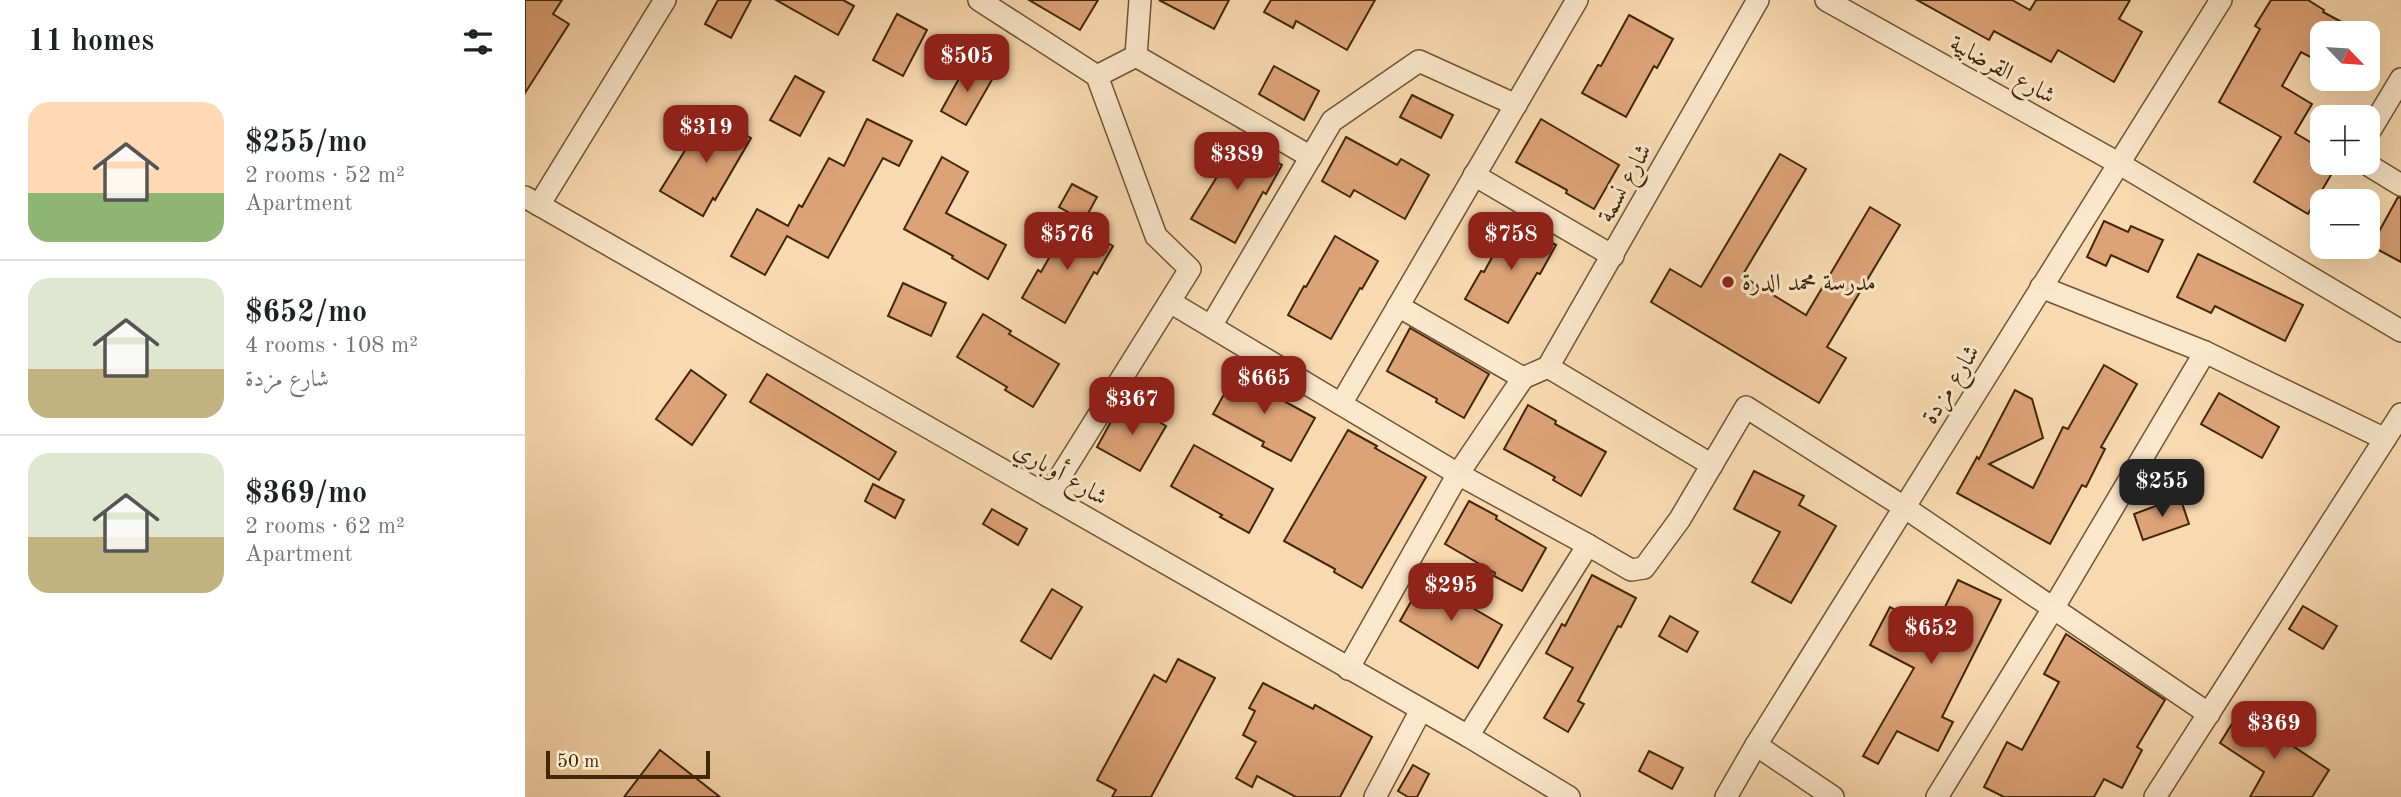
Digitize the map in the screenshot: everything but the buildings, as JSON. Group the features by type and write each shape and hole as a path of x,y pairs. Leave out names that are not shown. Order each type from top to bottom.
{"street":[{"path":"532,201 665,0"},
{"path":"979,0 1097,76 1156,236 1190,269 1048,496"},
{"path":"1136,56 1140,0"},
{"path":"1341,404 1577,0"},
{"name":"شارع نسمة","path":"1548,367 1758,0"},
{"name":"شارع القرضابية","path":"1826,0 2118,163 2401,331"},
{"name":"شارع مزدة","path":"1725,797 2221,0"},
{"path":"1097,76 1136,56"},
{"path":"1136,56 1311,157"},
{"path":"1211,326 1332,121 1419,61 1516,105"},
{"path":"2380,114 2401,79"},
{"path":"2380,172 2401,185"},
{"path":"1474,175 1613,256"},
{"name":"شارع أوباري","path":"532,201 1468,736 1569,797"},
{"path":"2041,287 2205,352 2385,439"},
{"path":"1170,302 1458,474 1631,570 1644,568 1680,519 1746,407 1905,507 2209,714"},
{"path":"1398,306 1523,378"},
{"path":"1937,797 2054,607 2205,352"},
{"path":"1348,669 1458,474 1523,378 1548,367 1712,465"},
{"path":"2155,797 2401,414"},
{"path":"1468,736 1588,545"},
{"path":"1375,797 1421,710"},
{"path":"1756,745 1833,797"}],"place":[{"name":"مدرسة محمد الدرة","path":"1728,282"}]}
